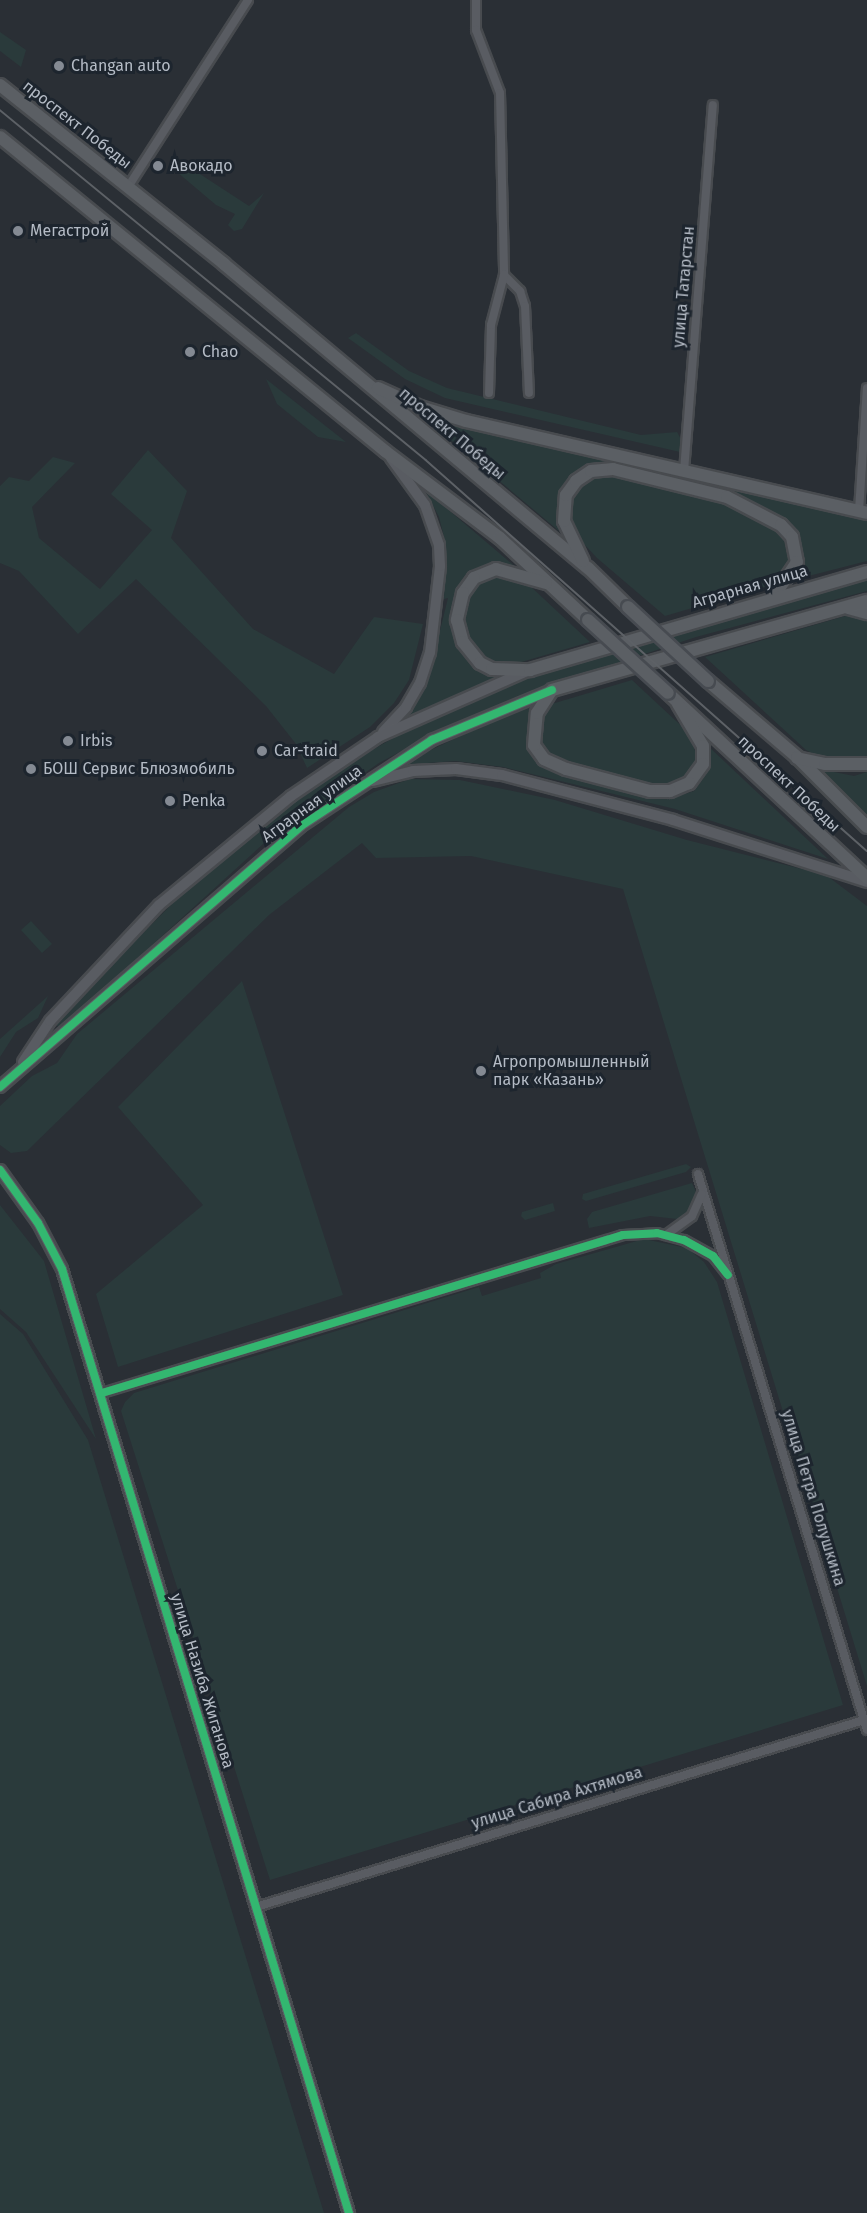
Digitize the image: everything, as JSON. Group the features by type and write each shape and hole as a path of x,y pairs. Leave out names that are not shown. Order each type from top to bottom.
{"main road":[{"name":"проспект Победы","path":"0,85 128,187 588,568 708,681 797,758 867,827"},
{"name":"проспект Победы","path":"0,137 385,451 500,538 867,880"},
{"path":"361,380 420,407 466,421 863,512"},
{"path":"588,568 567,533 563,510 566,495 576,481 591,471 613,469 727,497 781,525 792,537 798,562 775,596"},
{"path":"530,670 492,669 471,655 458,628 460,602 474,578 496,569 554,586"},
{"name":"Аграрная улица","path":"530,670 775,596 867,572"},
{"name":"Аграрная улица","path":"552,690 867,601"},
{"path":"843,607 867,613"},
{"path":"552,690 541,702 534,723 534,745 539,755 566,769 660,792 689,783 703,764 703,746 678,704"},
{"path":"797,758 825,764 867,764"}],"street":[{"path":"128,187 248,0"},
{"path":"476,0 476,30 501,108 504,275 491,324 489,393"},
{"name":"улица Татарстан","path":"684,471 713,105"},
{"path":"504,275 520,291 525,306 529,393"},
{"path":"863,512 867,388"},
{"path":"378,737 406,707 420,683 429,653 440,566 439,545 425,506 385,451"},
{"name":"Аграрная улица","path":"20,1068 50,1021 184,883 291,796 378,737 530,670"},
{"name":"Аграрная улица","path":"0,1087 20,1068 64,1034 267,853 359,786 432,740 552,690"},
{"path":"359,786 413,771 456,769 502,775 673,820 867,880"},
{"path":"50,1021 53,1035 59,1038 64,1034"},
{"name":"улица Назиба Жиганова","path":"0,1170 38,1223 62,1269 102,1393 349,2213"},
{"name":"улица Петра Полушкина","path":"698,1174 866,1720 867,1730"},
{"path":"666,1235 692,1216 703,1192"},
{"path":"102,1393 622,1235 666,1235 713,1256 728,1275"},
{"name":"улица Сабира Ахтямова","path":"256,1907 866,1720"}],"shaded area":[{"path":"0,32 26,50 21,67 0,51"},
{"path":"183,163 249,206 264,193 242,229 234,231 228,225 235,214 216,205 177,172"},
{"path":"356,333 409,371 447,388 641,435 677,432 682,441 680,452 445,398 405,379 348,338"},
{"path":"266,379 346,442 318,437 277,404"},
{"path":"422,416 867,515 867,561 793,580 800,565 796,538 779,517 731,492 608,464 591,467 567,481 557,507 559,531"},
{"path":"148,450 187,491 171,538 253,629 334,674 374,617 423,624 409,680 394,703 370,727 307,768 296,744 266,706 136,579 78,634 19,571 0,563 0,486 9,477 29,481 53,457 75,463 32,507 39,538 100,589 152,530 111,494"},
{"path":"611,474 727,500 779,530 787,540 789,568 767,586 665,616 597,558 570,529 569,501 577,486 591,476"},
{"path":"425,490 518,569 483,568 454,612 453,632 468,658 478,667 509,674 405,721 428,679 448,598 444,599 446,545 439,517"},
{"path":"495,575 528,584 590,642 518,663 494,661 474,651 463,631 466,594 477,581"},
{"path":"867,576 867,591 696,637 530,692 433,734 379,763 263,844 60,1029 54,1022 191,885 279,813 365,754 422,722 523,679"},
{"path":"852,614 867,619 867,760 826,761 806,750 705,657"},
{"path":"632,680 689,733 699,763 685,779 669,786 651,786 569,763 543,750 539,726 545,706"},
{"path":"533,702 527,739 541,765 648,796 672,798 694,791 703,779 707,745 828,859 675,809 503,767 456,761 399,765"},
{"path":"819,769 854,776 867,772 867,815"},
{"path":"410,779 460,780 555,800 687,840 826,875 867,906 867,1686 623,889 471,856 376,858 362,843 269,915 27,1151 11,1153 0,1145 0,1106 32,1076 57,1063 77,1034 349,807 374,792"},
{"path":"31,921 52,944 42,953 21,930"},
{"path":"242,981 343,1295 118,1367 96,1294 203,1205 118,1107"},
{"path":"48,996 38,1018 16,1032 0,1057 0,1039"},
{"path":"686,1164 691,1167 686,1172 586,1201 582,1199 583,1194"},
{"path":"692,1183 698,1196 687,1215 677,1219 650,1216 589,1228 587,1219 592,1212"},
{"path":"553,1203 555,1211 525,1220 521,1216 522,1212"},
{"path":"0,1205 44,1261 96,1439 26,1332 0,1309"},
{"path":"644,1239 687,1248 704,1262 717,1282 843,1705 270,1880 121,1411 125,1402 134,1393 479,1287 482,1296 541,1278 540,1273 556,1264"},
{"path":"0,1314 23,1334 88,1440 324,2213 0,2213"}],"tram line":[{"path":"0,110 426,460 867,851"}],"cycle path":[{"path":"0,1087 301,826 432,740 552,690"},
{"path":"0,1170 38,1223 62,1269 349,2213"},
{"path":"102,1393 623,1235 657,1233 684,1240 713,1256 728,1275"}],"place":[{"name":"Changan auto","path":"59,66"},
{"name":"Авокадо","path":"158,166"},
{"name":"Мегастрой","path":"18,231"},
{"name":"Chao","path":"190,352"},
{"name":"Irbis","path":"68,741"},
{"name":"Car-traid","path":"262,751"},
{"name":"БОШ Сервис Блюзмобиль","path":"31,769"},
{"name":"Penka","path":"170,801"},
{"name":"Агропромышленный парк «Казань»","path":"481,1071"}]}
